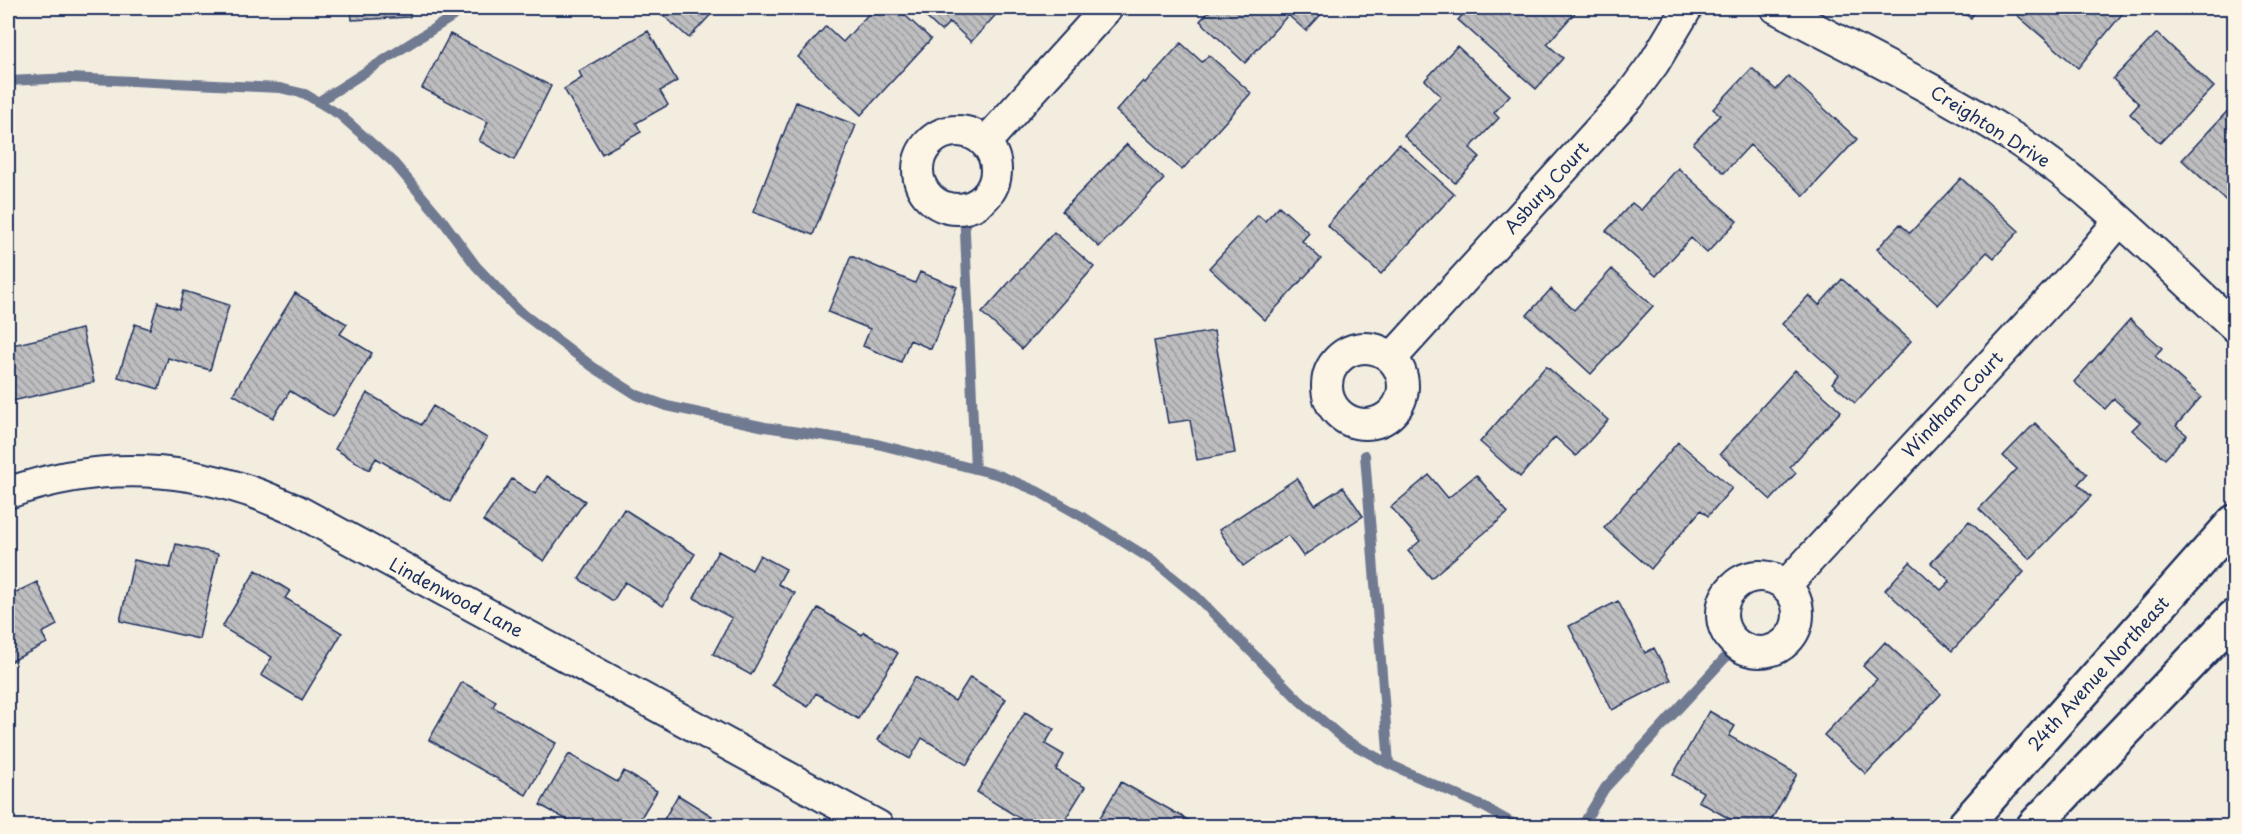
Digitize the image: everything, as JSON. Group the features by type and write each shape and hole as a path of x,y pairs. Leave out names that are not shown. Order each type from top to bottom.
{"street":[{"path":"985,143 1107,8"},
{"name":"Asbury Court","path":"1392,358 1629,97 1654,63 1687,8"},
{"name":"Creighton Drive","path":"1776,8 1942,96 2013,137 2061,172 2119,221 2235,326"},
{"name":"Windham Court","path":"1785,586 2079,269 2119,221"},
{"name":"Lindenwood Lane","path":"8,493 40,481 114,470 187,474 251,491 296,510 878,826"},
{"name":"24th Avenue Northeast","path":"1964,826 2235,522"},
{"path":"2034,826 2235,617"}],"building":[{"path":"351,8 410,8 410,17 352,20"},
{"path":"655,8 717,8 689,38"},
{"path":"874,8 897,8 931,39 861,115 798,57 826,26 843,42"},
{"path":"916,8 1002,8 971,42 950,22 941,31"},
{"path":"1212,8 1327,8 1306,31 1288,15 1245,63 1200,21"},
{"path":"1469,8 1497,8 1500,10 1502,8 1579,8 1547,44 1563,58 1536,89 1458,20"},
{"path":"1954,8 1977,8 1971,18"},
{"path":"2011,8 2127,8 2078,68"},
{"path":"648,31 677,81 660,91 668,105 636,123 641,132 602,154 564,89 582,78 579,71"},
{"path":"2157,33 2214,87 2160,143 2130,114 2139,104 2113,79"},
{"path":"450,34 551,86 514,160 479,141 488,122 422,88"},
{"path":"1181,43 1202,62 1209,55 1251,93 1182,170 1116,111"},
{"path":"1457,46 1510,95 1494,113 1499,118 1470,148 1480,157 1455,183 1404,136 1441,96 1425,80"},
{"path":"1752,68 1776,90 1789,76 1857,139 1804,196 1750,145 1724,173 1693,144 1720,115 1713,109"},
{"path":"796,102 856,125 813,235 753,212"},
{"path":"2234,104 2234,208 2182,160"},
{"path":"1127,144 1164,179 1099,247 1062,211"},
{"path":"1399,144 1454,194 1381,274 1327,225"},
{"path":"1678,168 1737,221 1707,253 1691,238 1656,276 1606,231 1632,203 1641,210"},
{"path":"1961,178 2019,231 1994,258 1987,252 1938,305 1877,249 1900,224 1910,233"},
{"path":"1279,206 1309,233 1302,241 1321,259 1265,320 1209,268 1258,215 1265,221"},
{"path":"1054,232 1094,267 1022,349 982,313"},
{"path":"851,256 915,283 920,272 957,287 931,349 910,340 901,362 863,346 870,329 828,312"},
{"path":"1612,269 1653,306 1591,374 1527,315 1551,289 1574,310"},
{"path":"1842,279 1911,341 1855,403 1832,383 1839,375 1782,324 1809,295 1819,305"},
{"path":"184,291 229,305 210,370 168,358 159,389 118,377 135,324 150,329 158,302 179,309"},
{"path":"295,293 347,324 340,334 372,353 333,417 290,391 273,418 233,394"},
{"path":"2130,319 2162,348 2155,356 2201,397 2176,426 2187,435 2165,459 2132,430 2140,422 2114,399 2105,409 2074,382"},
{"path":"82,329 94,382 8,402 8,346"},
{"path":"1214,331 1235,453 1197,460 1190,420 1168,423 1154,341"},
{"path":"1546,366 1608,420 1576,456 1555,437 1520,477 1480,442"},
{"path":"1795,370 1841,411 1790,467 1796,473 1771,500 1720,454"},
{"path":"367,393 421,425 433,406 487,438 450,502 376,458 369,470 335,449"},
{"path":"2035,423 2087,474 2078,484 2091,496 2030,559 1979,509 2017,469 2003,456"},
{"path":"1678,442 1732,488 1708,516 1701,510 1651,569 1604,528"},
{"path":"1429,475 1448,498 1476,475 1508,513 1431,578 1408,551 1420,541 1391,507"},
{"path":"547,476 585,501 544,561 483,521 512,479 535,494"},
{"path":"1297,478 1315,505 1343,487 1363,516 1303,556 1288,535 1243,566 1219,530"},
{"path":"624,509 695,554 663,606 625,582 613,601 579,579"},
{"path":"1969,521 2024,572 1952,651 1885,590 1910,562 1941,590 1950,581 1931,563"},
{"path":"176,544 218,554 199,639 120,621 134,560 170,568"},
{"path":"718,551 752,570 760,555 786,569 778,584 795,593 751,675 713,654 732,618 694,598"},
{"path":"256,570 290,591 285,598 342,633 302,700 261,675 272,657 222,627"},
{"path":"37,582 57,625 42,633 47,643 8,663 8,596"},
{"path":"1618,601 1645,653 1654,648 1671,680 1612,710 1569,626"},
{"path":"818,608 862,635 864,632 898,653 858,719 816,693 808,707 772,685"},
{"path":"1885,642 1941,694 1866,774 1824,735 1877,679 1863,666"},
{"path":"915,677 955,701 970,677 1006,699 967,765 922,738 910,759 878,740"},
{"path":"462,682 496,701 493,707 556,743 526,795 429,740"},
{"path":"1709,711 1735,726 1729,736 1797,774 1768,826 1742,826 1698,801 1703,792 1673,775"},
{"path":"1025,712 1054,729 1045,744 1064,755 1056,770 1085,787 1061,826 1032,826 977,792"},
{"path":"569,754 617,782 624,771 657,791 636,826 578,826 540,805"},
{"path":"1121,782 1197,825 1095,826"},
{"path":"678,795 712,816 705,826 660,826"}],"waterway":[{"path":"318,102 466,8"},
{"path":"8,81 70,78 280,88 305,94 340,115 394,163 443,221 476,266 518,310 593,367 637,395 667,406 765,427 873,443 999,475 1037,491 1152,560 1196,596 1300,701 1345,740 1389,764 1484,807 1518,826"},
{"path":"964,209 975,469"},
{"path":"1365,455 1389,764"},
{"path":"1582,826 1605,788 1737,645"}]}
